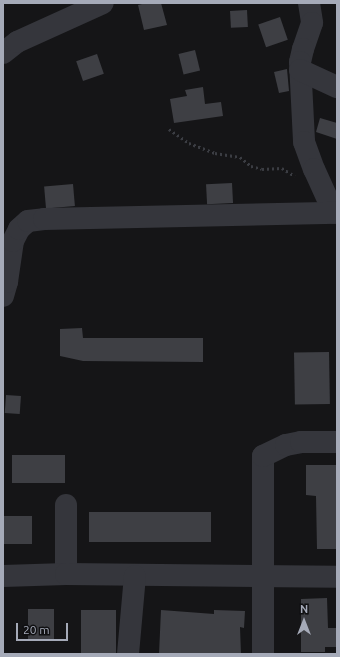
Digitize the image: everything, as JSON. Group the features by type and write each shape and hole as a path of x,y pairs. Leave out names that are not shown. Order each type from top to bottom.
{"street":[{"path":"3,53 18,42 103,3"},
{"path":"3,296 7,282 13,241 19,229 28,222 44,219 336,213 314,169 304,142 300,70 302,49 312,23 309,3"},
{"path":"300,70 337,87"},
{"path":"264,654 263,456 286,445 301,442 337,442"},
{"path":"66,505 66,574"},
{"path":"3,576 66,574 135,576 337,577"},
{"path":"128,654 135,576"}],"path":[{"path":"168,129 189,143 214,153 240,157 251,166 262,169 282,168 300,180"}],"building":[{"path":"146,3 161,3 167,25 144,30 138,5"},
{"path":"247,10 248,27 231,28 230,11"},
{"path":"280,17 288,40 266,47 258,24"},
{"path":"195,50 200,70 184,74 179,54"},
{"path":"97,54 104,74 83,81 76,61"},
{"path":"287,69 289,91 279,93 274,72"},
{"path":"203,87 205,104 221,102 223,116 174,123 170,99 187,96 185,90"},
{"path":"320,118 337,123 337,139 316,132"},
{"path":"232,183 233,203 207,204 206,184"},
{"path":"73,184 75,206 46,208 44,187"},
{"path":"82,328 83,338 203,338 203,362 83,361 60,356 60,329"},
{"path":"329,352 330,404 295,405 294,353"},
{"path":"6,395 21,396 20,414 5,413"},
{"path":"12,455 65,455 65,483 12,483"},
{"path":"306,465 337,465 337,549 317,549 316,496 306,495"},
{"path":"89,512 211,512 211,542 89,542"},
{"path":"3,516 32,516 32,544 3,544"},
{"path":"327,598 328,628 337,628 337,647 325,647 325,652 301,652 301,599"},
{"path":"28,609 54,609 54,641 28,641"},
{"path":"81,610 116,610 116,654 81,654"},
{"path":"161,610 214,614 214,610 245,611 244,628 240,627 241,654 159,654"}]}
